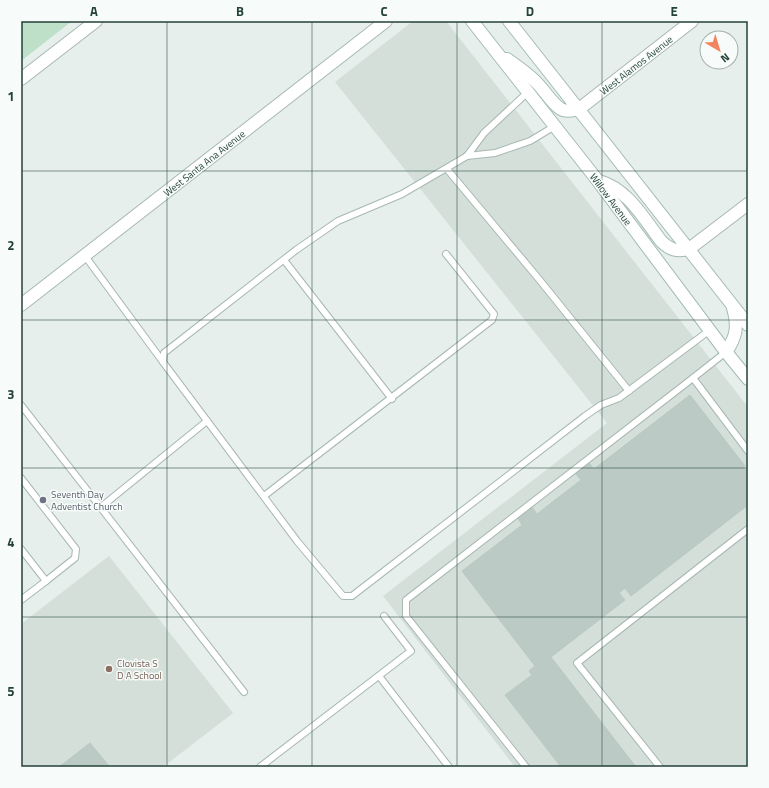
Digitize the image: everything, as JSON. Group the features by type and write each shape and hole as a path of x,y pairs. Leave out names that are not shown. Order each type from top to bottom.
{"main road":[{"path":"21,79 96,21"},
{"name":"West Santa Ana Avenue","path":"21,305 386,21"},
{"name":"Willow Avenue","path":"472,21 598,181 726,352 748,379"},
{"path":"510,21 748,325"},
{"name":"West Alamos Avenue","path":"579,109 692,21"},
{"path":"498,53 526,73 558,107 570,111 579,109"},
{"path":"598,181 619,190 667,246 673,250 680,251 689,249 748,204"},
{"path":"726,352 731,346 736,333 732,305"}],"lane":[{"path":"164,362 164,353 284,260 338,221 402,194 467,156 484,133 528,92"},
{"path":"467,156 495,153 516,146 530,141 555,126"},
{"path":"447,169 538,278 629,391"},
{"path":"264,496 392,399 492,320 494,314 446,254"},
{"path":"84,256 297,541 342,596 352,596 585,416 601,405 619,398 710,330"},
{"path":"284,260 392,399"},
{"path":"526,767 406,616 406,600 726,352"},
{"path":"693,378 748,451"},
{"path":"21,405 244,692"},
{"path":"101,507 207,421"},
{"path":"21,478 76,549 75,558 21,600"},
{"path":"660,767 577,663 748,529"},
{"path":"21,549 46,580"},
{"path":"260,767 411,651 384,616"},
{"path":"379,676 449,767"}],"shaded area":[{"path":"413,21 446,21 748,407 748,767 515,767 383,596 607,423 335,82"},
{"name":"Clovista S D A School","path":"109,556 233,713 163,767 21,767 21,624"}],"green space":[{"path":"21,21 72,21 21,61"}],"building":[{"path":"690,395 745,466 743,467 748,474 748,505 631,596 625,588 619,593 625,600 551,657 636,767 561,767 505,695 532,675 529,671 535,666 462,571 522,525 517,517 531,506 537,514 581,480 575,473 588,462 594,469"},
{"path":"90,743 109,766 59,767"}],"place":[{"name":"Seventh Day Adventist Church","path":"43,500"},
{"name":"Clovista S D A School","path":"109,669"}]}
